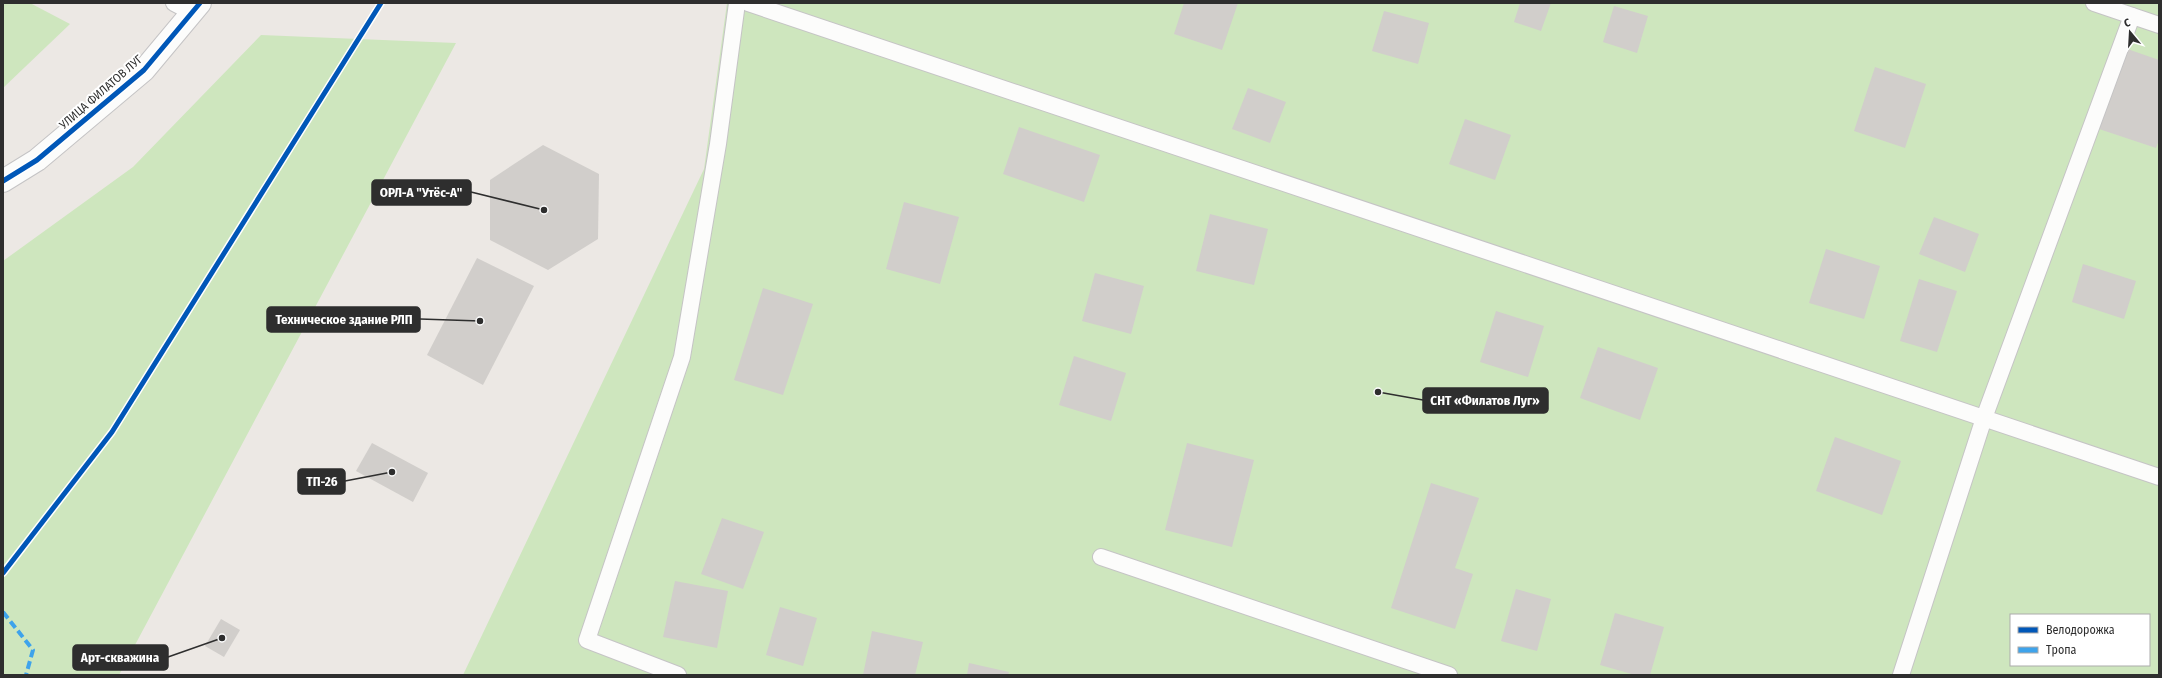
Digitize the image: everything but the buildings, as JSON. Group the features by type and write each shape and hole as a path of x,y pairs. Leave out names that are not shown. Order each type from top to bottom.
{"street":[{"name":"УЛИЦА ФИЛАТОВ ЛУГ","path":"3,181 37,160 144,70 196,8"}],"lane":[{"path":"174,3 196,8"},
{"path":"678,675 587,640 682,357 718,144 737,3"},
{"path":"748,3 2159,477"},
{"path":"2094,3 2159,25"},
{"path":"1901,675 1984,418 2132,16"},
{"path":"1101,557 1449,675"}],"green space":[{"path":"3,3 30,3 70,24 3,88"},
{"path":"727,3 2159,3 2159,675 463,675 704,169"},
{"path":"261,35 456,43 119,675 3,675 3,261 133,167"}],"marked path":[{"path":"3,612 33,650 26,675"}],"cycle path":[{"path":"3,181 37,160 144,70 200,3"},
{"path":"3,573 112,432 381,3"}],"place":[{"name":"ОРЛ-А \"Утёс-А\"","path":"544,210"},
{"name":"Техническое здание РЛП","path":"480,321"},
{"name":"СНТ «Филатов Луг»","path":"1378,392"},
{"name":"ТП-26","path":"392,472"},
{"name":"Арт-скважина","path":"222,638"}]}
